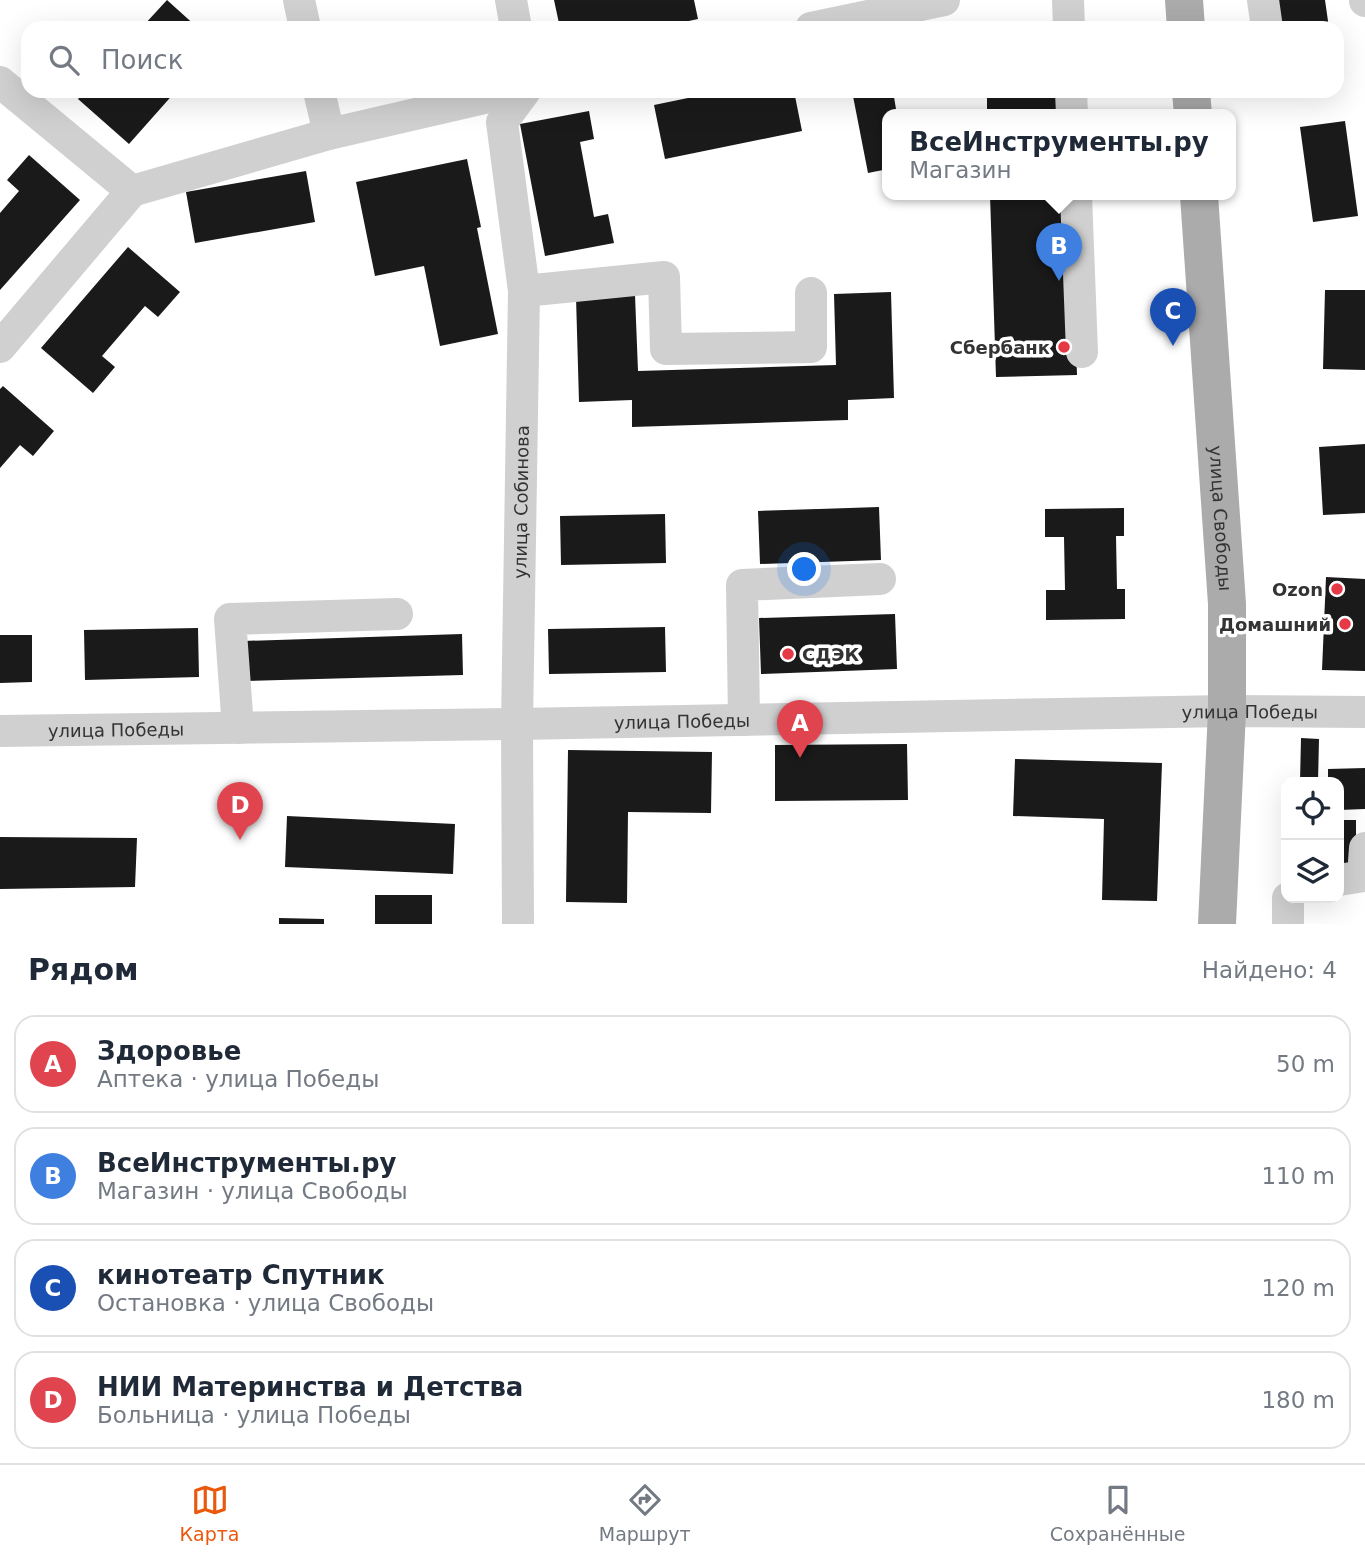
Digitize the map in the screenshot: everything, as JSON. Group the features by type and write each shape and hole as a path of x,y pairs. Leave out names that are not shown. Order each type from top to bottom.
{"main road":[{"path":"1167,0 1168,21"},
{"path":"1184,0 1186,21"},
{"name":"улица Свободы","path":"1180,200 1217,711 1217,924"},
{"name":"улица Свободы","path":"1197,924 1227,604 1199,200"}],"street":[{"path":"299,0 304,21"},
{"path":"511,0 515,21"},
{"path":"844,21 944,0"},
{"path":"1068,0 1069,21"},
{"path":"1263,0 1267,21"},
{"path":"0,82 132,191"},
{"path":"321,98 329,134"},
{"path":"0,347 132,191 329,134 485,98"},
{"name":"улица Собинова","path":"518,924 517,724 524,291 502,122 520,98"},
{"path":"1076,200 1082,352"},
{"path":"524,291 664,277 666,348 811,347 811,293"},
{"path":"744,720 742,585 880,579"},
{"path":"238,728 230,619 397,614"},
{"name":"улица Победы","path":"0,731 1217,711 1365,712"},
{"path":"1344,879 1363,876 1365,848"},
{"path":"1288,903 1288,924"}],"building":[{"path":"167,0 190,21 148,21"},
{"path":"554,0 694,0 698,19 689,21 558,21"},
{"path":"1267,0 1325,0 1328,21 1271,21"},
{"path":"79,98 170,98 129,144"},
{"path":"688,98 795,98 802,131 665,159 654,105"},
{"path":"853,98 894,98 896,109 882,109 882,170 868,173"},
{"path":"987,98 1068,98 1068,109 987,109"},
{"path":"589,111 594,139 580,142 594,217 608,214 614,243 545,256 520,124"},
{"path":"1345,121 1358,216 1313,222 1300,127"},
{"path":"29,155 80,200 0,290 0,213 19,191 7,180"},
{"path":"467,159 481,227 477,228 498,334 440,346 424,266 375,276 356,182"},
{"path":"306,171 315,222 195,243 186,192"},
{"path":"990,200 1071,200 1077,375 996,377"},
{"path":"128,247 180,292 158,317 145,306 102,356 115,367 93,393 41,348"},
{"path":"1325,290 1365,290 1365,370 1323,369"},
{"path":"891,292 894,398 848,400 848,420 632,427 632,400 579,402 576,297 635,295 638,371 836,365 834,294"},
{"path":"3,386 54,431 33,456 20,445 0,468 0,389"},
{"path":"1365,444 1365,513 1323,515 1319,447"},
{"path":"879,507 881,560 760,564 758,511"},
{"path":"1124,508 1124,536 1116,536 1117,589 1125,589 1125,619 1046,620 1046,590 1065,590 1064,537 1045,537 1045,509"},
{"path":"665,514 666,563 561,565 560,516"},
{"name":"Домашний","path":"1326,577 1365,579 1365,671 1322,670"},
{"path":"895,614 897,669 761,674 759,618"},
{"path":"665,627 666,672 549,674 548,629"},
{"path":"198,628 199,677 85,680 84,630"},
{"path":"462,634 463,675 244,681 243,641"},
{"path":"0,635 32,635 32,682 0,683"},
{"path":"1301,738 1319,739 1318,777 1300,777"},
{"path":"907,744 908,800 775,801 775,745"},
{"path":"568,750 712,752 711,813 628,812 627,903 566,902"},
{"path":"1015,759 1162,763 1157,901 1102,900 1104,819 1013,816"},
{"path":"1365,768 1365,809 1344,810 1344,777 1328,777 1328,769"},
{"path":"287,816 455,824 453,874 285,867"},
{"path":"1344,820 1356,820 1356,868 1344,868"},
{"path":"0,837 137,838 135,887 0,889"},
{"path":"375,895 432,895 432,924 375,924"},
{"path":"279,918 324,919 324,924 279,924"}],"place":[{"name":"ВсеИнструменты.ру","path":"1059,281"},
{"name":"кинотеатр Спутник","path":"1173,346"},
{"name":"Сбербанк","path":"1064,347"},
{"name":"Ozon","path":"1337,589"},
{"name":"Домашний","path":"1345,624"},
{"name":"СДЭК","path":"788,654"},
{"name":"Здоровье","path":"800,758"},
{"name":"НИИ Материнства и Детства","path":"240,840"}]}
